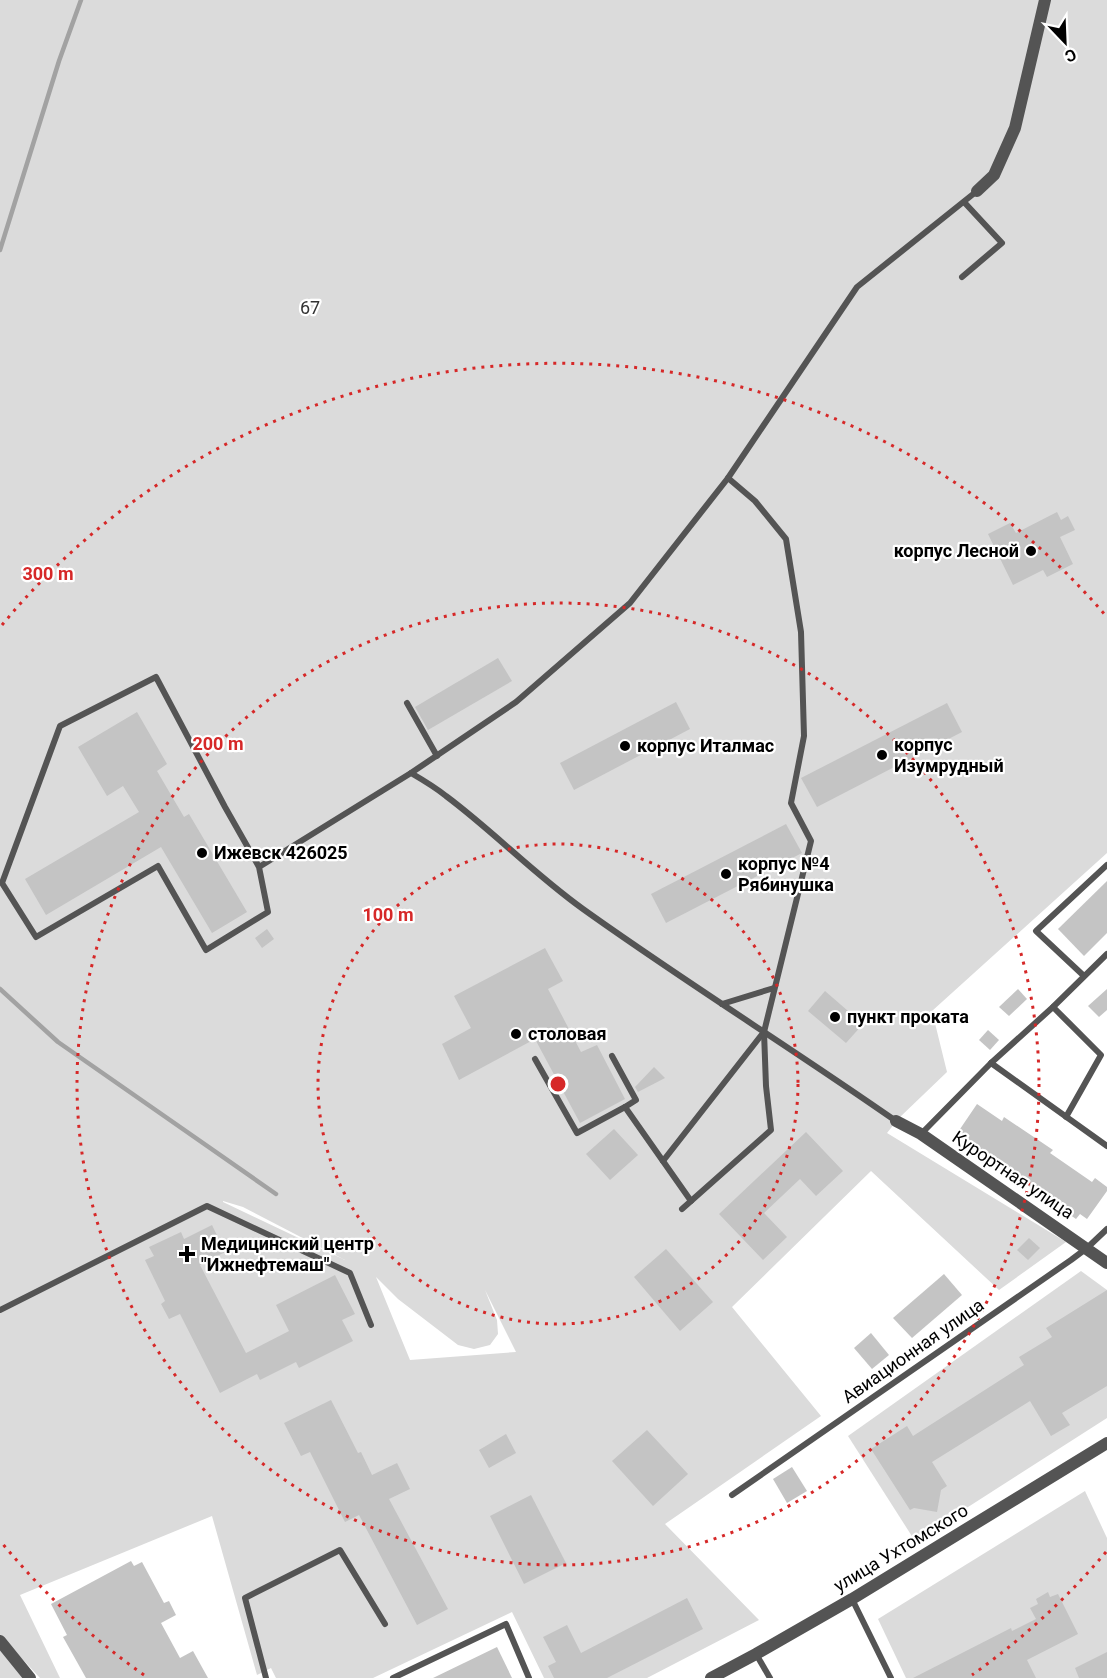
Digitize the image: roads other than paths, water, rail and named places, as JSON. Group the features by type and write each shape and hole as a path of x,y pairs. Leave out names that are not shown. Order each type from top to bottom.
{"street":[{"path":"977,191 994,175 1015,128 1045,0"},
{"name":"Курортная улица","path":"896,1122 921,1134 1107,1263"},
{"name":"улица Ухтомского","path":"711,1678 852,1599 1107,1443"},
{"path":"0,1641 30,1678"}],"lane":[{"path":"259,867 411,773 516,702 630,603 728,478 857,287 977,191"},
{"path":"962,277 1002,243 964,202"},
{"path":"682,1209 771,1130 766,1086 764,1032 811,841 791,803 804,736 801,632 786,539 755,501 728,478"},
{"path":"156,677 259,867 268,912 206,950 158,866 36,937 2,883 60,726 156,677"},
{"path":"407,703 437,756"},
{"path":"411,773 445,795 581,908 896,1122"},
{"path":"1084,976 1036,931 1107,865"},
{"path":"921,1134 1107,954"},
{"path":"722,1004 774,988"},
{"path":"1053,1007 1104,1058 1066,1117"},
{"path":"663,1161 764,1032"},
{"path":"535,1059 576,1133 636,1100 612,1056"},
{"path":"991,1064 1107,1146"},
{"path":"625,1107 691,1201"},
{"path":"0,1310 207,1206 350,1274 371,1325"},
{"name":"Авиационная улица","path":"732,1495 1087,1248 1107,1229"},
{"path":"266,1678 245,1598 340,1550 386,1624"},
{"path":"852,1599 891,1678"},
{"path":"393,1678 506,1624 529,1678"},
{"path":"756,1654 770,1678"}],"waterway":[{"path":"0,250 59,61 81,0"},
{"path":"0,989 58,1042 276,1194"}],"place":[{"name":"корпус Лесной","path":"1031,551"},
{"name":"корпус Италмас","path":"625,746"},
{"name":"корпус Изумрудный","path":"882,755"},
{"name":"Ижевск 426025","path":"202,853"},
{"name":"корпус №4 Рябинушка","path":"726,874"},
{"name":"пункт проката","path":"835,1017"},
{"name":"столовая","path":"516,1034"},
{"name":"Медицинский центр \"Ижнефтемаш\"","path":"187,1254"}],"park label":[{"name":"67","path":"310,308"}]}
